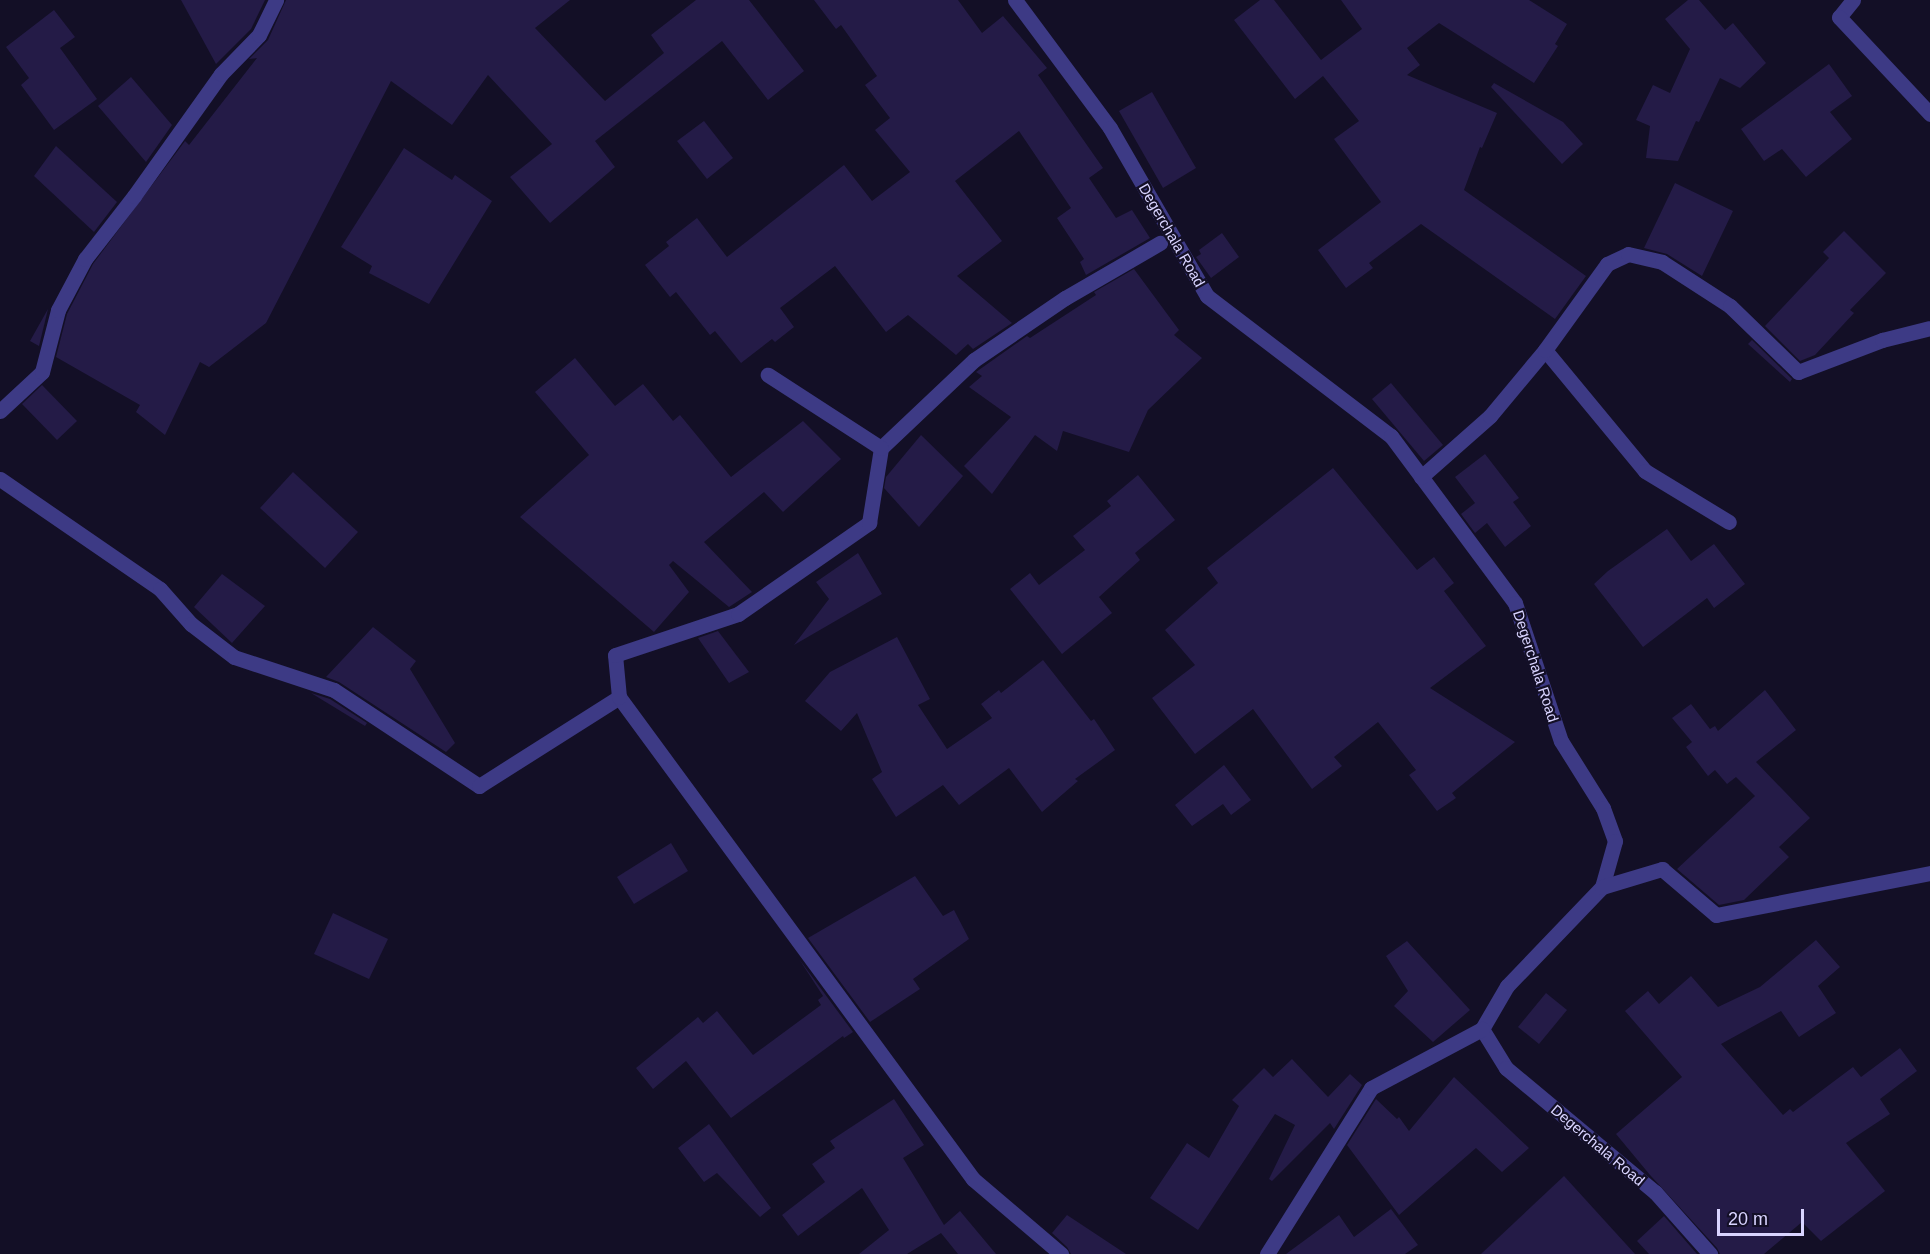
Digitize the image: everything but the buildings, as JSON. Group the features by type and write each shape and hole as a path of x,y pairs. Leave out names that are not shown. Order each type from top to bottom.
{"street":[{"path":"0,411 42,372 58,310 85,259 134,196 221,74 259,34 276,0"},
{"name":"Degerchala Road","path":"1015,0 1110,128 1207,296 1391,436 1515,603 1561,741 1604,807 1615,841 1602,887 1507,986 1482,1029 1506,1068 1655,1192 1710,1254"},
{"path":"1853,0 1839,17 1930,114"},
{"path":"1061,1254 973,1179 619,697 615,655 738,614 869,523 881,448 974,360 1065,298 1160,243"},
{"path":"1421,477 1490,417 1545,350 1607,264 1628,254 1662,262 1730,306 1798,372 1882,340 1930,328"},
{"path":"1545,350 1645,471 1729,522"},
{"path":"768,375 881,448"},
{"path":"0,479 160,589 191,624 234,657 334,690 479,786 619,697"},
{"path":"1602,887 1662,869 1716,915 1930,873"},
{"path":"1267,1254 1371,1088 1482,1029"}]}
